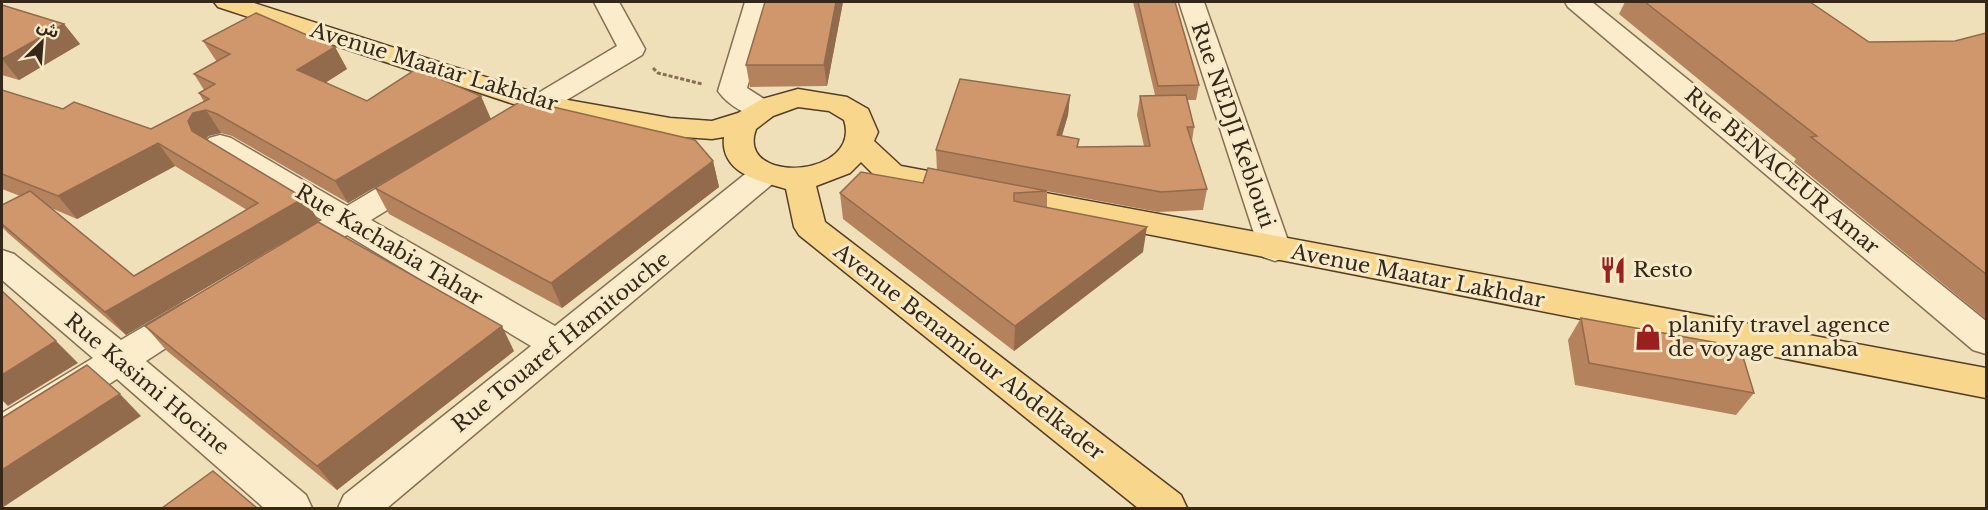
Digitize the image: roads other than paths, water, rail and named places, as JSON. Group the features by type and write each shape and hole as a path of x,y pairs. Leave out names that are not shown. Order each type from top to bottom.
{"main road":[{"name":"Avenue Maatar Lakhdar","path":"238,3 541,104 670,127 712,130 730,127 755,115"},
{"path":"818,98 836,102 861,120 864,133 861,145 852,157 839,167 811,177 782,176 750,166 741,156 737,144 740,131 755,115 779,102 818,98"},
{"name":"Avenue Maatar Lakhdar","path":"861,145 891,174 1986,383"},
{"name":"Avenue Benamiour Abdelkader","path":"782,176 810,226 1167,508"}],"street":[{"path":"490,134 632,49 607,2"},
{"path":"755,115 732,91 758,2"},
{"name":"Rue NEDJI Keblouti","path":"1191,2 1275,249"},
{"name":"Rue BENACEUR Amar","path":"1576,2 1986,340"},
{"name":"Rue Kachabia Tahar","path":"220,145 558,345"},
{"path":"268,268 449,159"},
{"name":"Rue Touaref Hamitouche","path":"358,508 558,345 782,176"},
{"name":"Rue Kasimi Hocine","path":"2,262 292,508"},
{"path":"2,432 218,298"}],"place":[{"name":"Resto","path":"1613,270"},
{"name":"planify travel agence de voyage annaba","path":"1648,337"}]}
